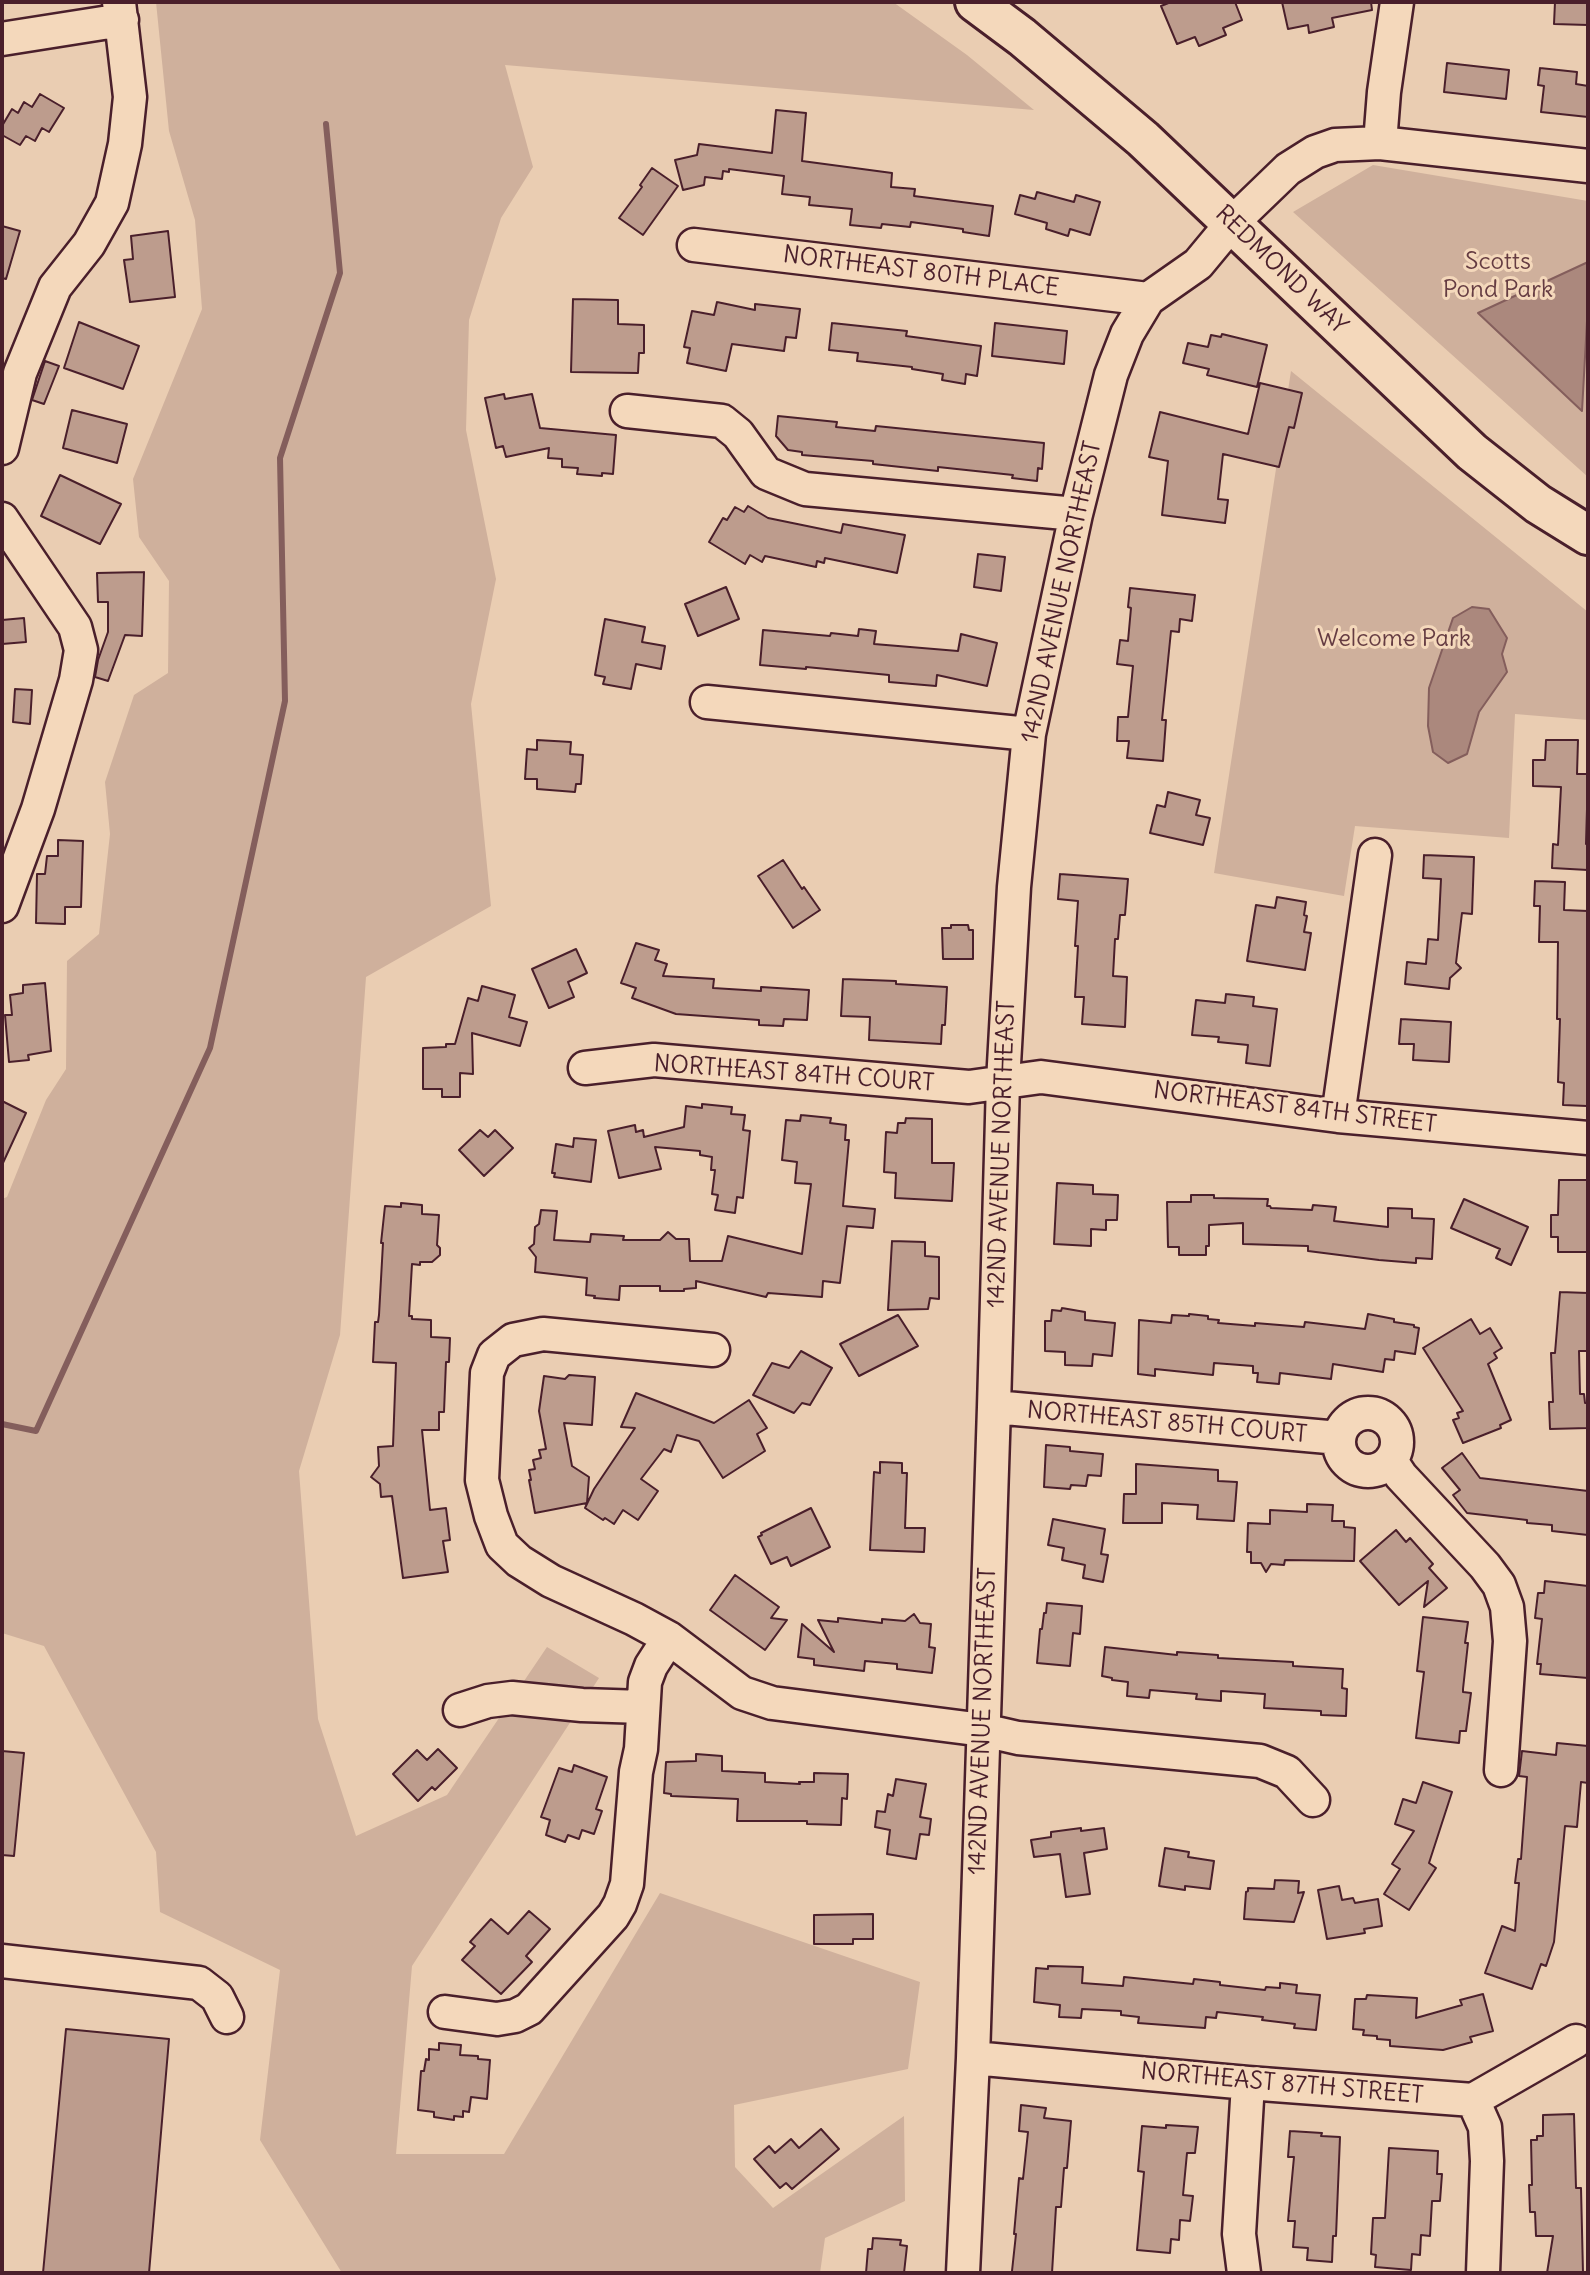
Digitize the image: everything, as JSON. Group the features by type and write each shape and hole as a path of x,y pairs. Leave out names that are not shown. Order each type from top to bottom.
{"main road":[{"name":"REDMOND WAY","path":"975,2 1022,37 1143,139 1472,452 1538,504 1578,523"}],"street":[{"path":"1396,2 1380,143 1588,166"},
{"path":"2,38 121,11 130,97 125,144 112,203 89,244 55,288 20,373 2,448"},
{"name":"142ND AVENUE NORTHEAST","path":"963,2273 995,1407 1003,1082 1014,887 1029,734 1046,647 1111,375 1127,334 1148,299 1198,264 1232,223 1288,169 1315,152 1335,145 1380,143"},
{"name":"NORTHEAST 80TH PLACE","path":"694,245 1148,299"},
{"path":"627,411 722,421 738,434 766,473 805,489 1076,514"},
{"path":"2,519 75,627 80,650 76,680 38,809 2,906"},
{"path":"707,702 1029,734"},
{"path":"1338,1116 1375,855"},
{"name":"NORTHEAST 84TH COURT","path":"585,1068 654,1060 969,1087 1003,1082"},
{"name":"NORTHEAST 84TH STREET","path":"1003,1082 1041,1077 1338,1116 1588,1138"},
{"path":"713,1350 543,1334 513,1340 494,1355 487,1373 482,1480 502,1545 519,1561 551,1581 669,1638 742,1693 772,1703 983,1730 1018,1738 1260,1761 1287,1772 1313,1800"},
{"name":"NORTHEAST 85TH COURT","path":"995,1407 1339,1438"},
{"name":"NORTHEAST 85TH COURT","path":"1377,1414 1393,1425 1397,1435 1396,1453 1391,1461 1375,1470 1357,1469 1343,1457 1339,1438 1348,1420 1357,1415 1377,1414"},
{"path":"1391,1461 1485,1566 1499,1586 1507,1607 1510,1640 1502,1770"},
{"path":"445,2012 496,2019 515,2016 529,2009 617,1910 627,1884 629,1833 641,1749 645,1682 651,1666 669,1638"},
{"path":"460,1710 488,1700 512,1698 582,1705 643,1707"},
{"path":"2,1961 199,1983 217,1997 227,2017"},
{"path":"1483,2273 1487,2161 1485,2127 1474,2100 1576,2041"},
{"name":"NORTHEAST 87TH STREET","path":"973,2057 1248,2083 1474,2100"},
{"path":"1244,2273 1239,2234 1248,2083"}],"green space":[{"path":"156,2 893,2 967,55 1034,110 505,65 533,167 501,218 469,320 466,430 496,579 471,704 491,906 366,977 340,1335 299,1471 318,1719 356,1836 447,1795 547,1647 599,1678 412,1966 396,2154 504,2154 660,1893 920,1982 908,2069 734,2105 735,2167 773,2208 904,2116 905,2201 825,2238 820,2273 342,2273 260,2140 280,1970 160,1912 156,1852 44,1646 2,1633 2,1199 7,1197 46,1100 66,1069 67,961 99,934 110,834 105,782 134,695 168,673 169,581 139,537 133,479 202,309 195,220 169,131"},
{"name":"Scotts Pond Park","path":"1373,165 1588,201 1588,477 1293,212"},
{"name":"Welcome Park","path":"1291,371 1588,612 1588,720 1515,714 1509,838 1355,826 1344,896 1214,873"}],"shaded area":[{"path":"1588,262 1588,303 1582,411 1478,313"},
{"path":"1472,607 1489,609 1507,638 1502,654 1507,672 1479,712 1467,754 1448,763 1433,752 1428,726 1429,688 1453,618"}],"building":[{"path":"1171,2 1235,2 1242,20 1223,28 1226,35 1199,46 1195,37 1177,44 1161,6"},
{"path":"1282,2 1371,2 1372,10 1332,18 1334,27 1309,33 1308,25 1288,29"},
{"path":"1555,2 1588,2 1588,25 1554,24"},
{"path":"1447,63 1509,70 1506,99 1444,92"},
{"path":"1540,68 1577,72 1576,84 1588,86 1588,117 1541,112 1544,86 1538,85"},
{"path":"40,94 64,108 49,132 42,128 35,141 26,136 20,145 2,135 2,126 12,109 18,113 24,102 32,107"},
{"path":"776,110 806,113 802,161 892,173 891,187 915,189 914,196 993,206 989,236 963,232 963,229 911,222 910,227 850,225 852,209 809,205 810,197 782,194 784,176 729,169 729,172 723,171 722,179 705,177 704,185 683,190 675,160 697,155 699,144 772,153"},
{"path":"652,168 678,186 643,235 619,218 642,187 640,185"},
{"path":"1037,192 1074,202 1076,195 1100,202 1090,235 1070,229 1068,236 1046,229 1047,223 1015,214 1020,195 1035,199"},
{"path":"2,226 20,231 6,279 2,278"},
{"path":"168,231 175,297 130,302 124,260 133,259 131,236"},
{"path":"573,299 618,300 618,324 644,325 644,353 639,353 638,373 571,372"},
{"path":"717,302 755,310 755,304 800,309 796,338 786,337 784,351 732,344 726,371 687,363 690,348 684,347 692,311 714,315"},
{"path":"79,322 139,346 123,389 64,368"},
{"path":"832,323 907,331 906,336 981,346 977,376 966,374 965,384 942,380 943,374 912,367 857,361 858,353 829,350"},
{"path":"995,323 1067,331 1064,364 992,356"},
{"path":"1222,334 1267,345 1257,387 1207,375 1209,369 1183,363 1188,343 1208,347 1211,335 1221,337"},
{"path":"45,361 59,366 44,404 32,400"},
{"path":"1260,383 1302,393 1294,428 1289,427 1279,467 1223,454 1218,499 1228,500 1225,523 1162,515 1168,461 1149,457 1160,412 1248,434"},
{"path":"504,394 505,399 532,394 540,428 616,435 613,474 577,474 578,468 562,467 562,459 548,458 549,448 506,457 503,446 496,448 485,398"},
{"path":"72,410 127,424 117,463 63,448"},
{"path":"778,416 837,422 836,427 875,431 876,426 1044,443 1042,469 1038,468 1037,481 1012,478 1013,475 938,467 938,471 873,464 873,461 802,455 802,452 788,450 776,436"},
{"path":"60,475 121,504 100,544 41,516"},
{"path":"748,506 768,518 841,533 843,524 905,535 897,573 825,558 824,563 817,561 816,567 765,556 762,562 750,555 745,564 709,542 723,518 727,520 735,507 744,512"},
{"path":"978,554 1005,557 1001,591 974,587"},
{"path":"144,572 142,636 125,635 108,681 95,677 108,632 108,602 98,602 97,573"},
{"path":"726,587 739,619 698,636 685,604"},
{"path":"1130,588 1195,595 1192,621 1180,619 1179,632 1171,631 1162,720 1166,720 1163,761 1127,758 1129,741 1117,741 1118,717 1128,717 1133,666 1117,664 1120,640 1128,641"},
{"path":"24,618 26,642 2,644 2,620"},
{"path":"605,619 645,627 642,642 665,646 661,669 636,664 631,689 603,684 605,677 595,675"},
{"path":"859,629 876,631 874,644 958,651 961,634 997,643 987,686 937,675 936,686 889,682 889,675 760,665 763,630 858,636"},
{"path":"15,689 32,690 30,724 13,722"},
{"path":"537,740 571,742 570,754 583,755 581,784 576,784 575,792 537,789 537,779 525,779 527,749 537,750"},
{"path":"1546,740 1578,740 1577,774 1588,774 1588,870 1552,868 1553,844 1558,845 1561,787 1533,786 1533,760 1545,760"},
{"path":"1168,792 1200,800 1196,815 1210,818 1203,845 1150,833 1157,805 1165,807"},
{"path":"58,840 83,841 81,907 65,907 65,924 36,923 37,874 45,874 47,856 58,856"},
{"path":"1424,855 1474,857 1472,914 1462,913 1456,963 1461,968 1450,978 1449,989 1405,984 1407,962 1426,964 1428,939 1438,940 1441,879 1423,878"},
{"path":"783,860 820,910 793,928 758,876"},
{"path":"1060,874 1128,879 1125,915 1120,915 1118,939 1115,939 1113,976 1127,977 1125,1027 1082,1024 1084,997 1075,997 1078,901 1058,899"},
{"path":"1535,881 1565,882 1564,910 1588,911 1587,1106 1563,1105 1564,1083 1558,1082 1558,942 1539,942 1540,906 1534,906"},
{"path":"1277,897 1306,902 1304,932 1311,933 1305,970 1247,961 1256,905 1275,908"},
{"path":"951,925 968,925 969,930 973,930 973,959 943,959 942,928 951,928"},
{"path":"636,943 659,950 655,960 667,964 663,976 714,979 713,988 809,990 807,1020 784,1019 783,1026 759,1025 759,1020 676,1014 632,998 636,988 621,983"},
{"path":"576,949 587,973 568,982 574,997 549,1008 532,969"},
{"path":"843,979 947,987 941,1044 869,1040 870,1017 841,1016"},
{"path":"45,983 51,1051 28,1055 29,1060 9,1062 5,1015 12,1015 10,995 23,993 23,985"},
{"path":"482,986 515,995 509,1017 527,1022 520,1046 472,1033 473,1074 460,1073 460,1097 442,1097 442,1089 423,1089 423,1048 455,1044 468,998 478,1001"},
{"path":"1226,994 1254,997 1253,1006 1277,1009 1270,1066 1246,1063 1248,1045 1218,1042 1219,1037 1192,1035 1196,1000 1225,1003"},
{"path":"1401,1019 1451,1022 1449,1062 1413,1060 1414,1044 1399,1044"},
{"path":"2,1101 26,1113 2,1165"},
{"path":"702,1104 732,1107 731,1114 745,1115 743,1130 750,1131 743,1198 737,1197 735,1213 715,1210 718,1195 712,1194 715,1170 711,1170 712,1157 700,1155 700,1151 655,1147 661,1169 619,1178 608,1131 635,1125 636,1132 643,1130 644,1137 684,1127 686,1106 702,1108"},
{"path":"801,1115 831,1118 830,1123 846,1125 845,1140 849,1140 843,1206 875,1209 873,1228 847,1226 840,1283 823,1281 822,1297 768,1293 766,1297 696,1281 696,1288 684,1291 660,1291 660,1286 620,1286 619,1300 594,1298 595,1296 586,1295 587,1278 535,1272 536,1257 529,1248 534,1244 535,1227 539,1224 541,1210 557,1211 554,1240 590,1242 591,1234 624,1236 623,1240 660,1240 668,1232 676,1239 689,1239 690,1261 722,1261 728,1236 802,1254 811,1184 795,1183 797,1162 782,1160 786,1120 800,1121"},
{"path":"906,1118 932,1119 932,1163 954,1163 952,1201 895,1198 896,1173 884,1172 886,1132 897,1133 898,1123 905,1123"},
{"path":"480,1130 488,1137 495,1130 513,1148 484,1176 459,1150"},
{"path":"574,1138 596,1140 591,1182 554,1177 555,1173 552,1173 556,1144 573,1147"},
{"path":"1559,1180 1588,1180 1588,1252 1558,1252 1558,1237 1551,1237 1551,1215 1558,1215"},
{"path":"1057,1183 1093,1185 1093,1194 1118,1195 1117,1220 1106,1220 1106,1230 1091,1229 1091,1246 1054,1244"},
{"path":"1191,1195 1268,1199 1267,1206 1271,1208 1312,1210 1313,1205 1336,1207 1334,1221 1388,1227 1388,1208 1412,1209 1412,1218 1434,1219 1432,1259 1416,1258 1416,1263 1308,1251 1308,1246 1243,1244 1243,1223 1209,1225 1206,1255 1179,1255 1179,1247 1168,1247 1167,1202 1191,1202"},
{"path":"1464,1199 1528,1227 1511,1265 1496,1258 1500,1249 1451,1228"},
{"path":"401,1203 422,1205 422,1214 439,1215 437,1245 440,1255 432,1262 412,1264 409,1316 412,1316 412,1319 431,1320 431,1337 450,1338 444,1412 439,1412 439,1430 422,1430 430,1510 446,1508 450,1540 443,1541 448,1572 403,1578 392,1496 381,1497 380,1484 371,1477 379,1466 378,1447 393,1446 396,1363 373,1362 375,1322 378,1322 379,1315 385,1206 401,1207"},
{"path":"892,1241 925,1242 925,1256 939,1257 939,1299 930,1298 928,1309 888,1310"},
{"path":"1560,1292 1588,1293 1588,1351 1579,1351 1580,1394 1584,1394 1585,1403 1588,1403 1588,1428 1550,1429 1549,1402 1553,1402 1551,1353 1555,1353"},
{"path":"1062,1308 1085,1312 1085,1320 1115,1323 1112,1356 1093,1354 1092,1366 1065,1365 1065,1352 1045,1351 1045,1321 1051,1321 1052,1310 1061,1311"},
{"path":"1368,1314 1419,1328 1415,1354 1395,1351 1394,1360 1385,1359 1383,1372 1333,1364 1331,1379 1280,1373 1279,1384 1257,1382 1258,1373 1253,1373 1253,1366 1214,1363 1213,1375 1155,1369 1155,1376 1138,1374 1139,1320 1171,1323 1172,1315 1208,1316 1208,1319 1219,1320 1218,1323 1304,1327 1305,1322 1365,1329"},
{"path":"898,1315 918,1346 859,1376 840,1344"},
{"path":"1471,1319 1480,1334 1490,1328 1502,1348 1494,1353 1497,1358 1488,1364 1511,1420 1500,1425 1501,1428 1463,1443 1453,1420 1459,1418 1457,1413 1463,1411 1423,1348"},
{"path":"801,1351 832,1368 810,1405 802,1403 794,1413 753,1395 772,1363 789,1368"},
{"path":"569,1375 595,1377 592,1425 564,1423 572,1466 589,1477 587,1503 535,1513 529,1470 535,1469 533,1460 541,1458 539,1450 546,1449 539,1411 544,1376 565,1379"},
{"path":"636,1393 714,1423 749,1400 767,1428 757,1434 765,1451 723,1478 699,1441 677,1435 671,1452 664,1449 641,1479 658,1491 638,1520 623,1510 614,1524 605,1518 603,1520 585,1508 594,1489 635,1428 621,1427"},
{"path":"1046,1445 1070,1447 1070,1451 1103,1454 1101,1476 1088,1475 1086,1486 1071,1485 1070,1489 1044,1487"},
{"path":"1462,1453 1480,1478 1588,1491 1588,1535 1552,1531 1552,1525 1527,1523 1527,1520 1467,1513 1453,1495 1460,1490 1442,1468"},
{"path":"880,1462 902,1463 902,1473 907,1473 905,1528 925,1528 924,1552 870,1550 874,1472 880,1473"},
{"path":"1136,1464 1218,1470 1218,1481 1237,1482 1234,1521 1197,1519 1198,1505 1162,1503 1162,1523 1123,1523 1124,1494 1136,1494"},
{"path":"1307,1504 1333,1505 1332,1521 1344,1521 1344,1527 1355,1528 1354,1561 1285,1560 1284,1565 1271,1564 1266,1572 1261,1563 1251,1563 1251,1552 1247,1552 1248,1523 1270,1524 1270,1510 1307,1512"},
{"path":"811,1508 830,1547 791,1566 787,1557 771,1564 758,1537"},
{"path":"1053,1519 1105,1529 1101,1554 1108,1555 1103,1582 1083,1578 1085,1565 1062,1560 1064,1548 1048,1545"},
{"path":"1396,1530 1406,1542 1410,1538 1433,1564 1429,1568 1447,1588 1424,1607 1428,1581 1399,1605 1360,1561"},
{"path":"735,1575 779,1607 771,1618 787,1620 765,1650 710,1610"},
{"path":"1545,1581 1588,1586 1588,1678 1540,1674 1541,1664 1537,1664 1542,1619 1535,1618 1538,1593 1544,1593"},
{"path":"1047,1603 1082,1606 1080,1634 1073,1633 1070,1666 1037,1663 1040,1629"},
{"path":"914,1614 920,1623 931,1624 929,1647 935,1648 932,1673 897,1669 897,1664 865,1661 864,1671 814,1665 814,1659 798,1657 802,1624 834,1652 818,1620 838,1622 838,1618 882,1623 882,1619 905,1621"},
{"path":"1423,1617 1468,1622 1463,1692 1471,1693 1466,1731 1460,1731 1459,1743 1416,1738 1424,1672 1417,1671"},
{"path":"1105,1647 1177,1655 1177,1652 1218,1655 1218,1658 1293,1662 1293,1666 1343,1669 1342,1688 1347,1689 1346,1716 1321,1715 1321,1711 1264,1708 1265,1694 1221,1691 1221,1701 1196,1699 1197,1694 1150,1690 1149,1698 1127,1696 1128,1682 1102,1676"},
{"path":"1557,1743 1588,1746 1588,1783 1581,1782 1577,1827 1565,1826 1554,1942 1546,1966 1541,1964 1532,1989 1485,1973 1502,1926 1515,1931 1519,1883 1515,1883 1518,1859 1521,1859 1527,1777 1519,1776 1522,1751 1556,1755"},
{"path":"438,1749 457,1768 435,1790 432,1787 418,1801 393,1774 417,1750 427,1760"},
{"path":"2,1751 24,1753 14,1856 2,1855"},
{"path":"696,1754 722,1756 722,1771 765,1773 765,1782 800,1784 799,1782 814,1782 814,1773 848,1774 847,1799 842,1798 841,1825 807,1824 807,1821 737,1821 738,1799 671,1796 664,1793 666,1762 696,1761"},
{"path":"574,1765 607,1777 596,1809 602,1811 594,1834 582,1830 579,1839 568,1835 565,1842 546,1835 550,1820 541,1817 559,1768 572,1772"},
{"path":"896,1779 926,1784 920,1817 931,1819 929,1835 920,1834 916,1859 887,1854 890,1830 875,1827 877,1811 885,1812 888,1794 893,1796"},
{"path":"1423,1782 1452,1792 1429,1863 1436,1868 1409,1910 1384,1894 1400,1869 1392,1864 1414,1831 1395,1824 1403,1799 1416,1803"},
{"path":"1081,1828 1081,1831 1104,1828 1107,1849 1084,1853 1090,1894 1066,1897 1060,1854 1034,1857 1031,1840 1051,1837 1051,1832"},
{"path":"1165,1848 1189,1852 1188,1857 1214,1861 1210,1889 1185,1886 1185,1890 1159,1886"},
{"path":"1275,1880 1299,1881 1298,1893 1304,1892 1294,1922 1244,1919 1248,1888 1274,1889"},
{"path":"1339,1886 1342,1900 1353,1898 1355,1903 1378,1899 1382,1926 1364,1929 1365,1933 1327,1939 1318,1890"},
{"path":"529,1911 550,1929 526,1956 532,1962 501,1994 462,1960 475,1946 470,1942 491,1919 508,1934"},
{"path":"873,1914 873,1939 853,1939 853,1944 814,1944 814,1915"},
{"path":"1048,1966 1083,1967 1082,1983 1123,1986 1124,1977 1193,1984 1194,1979 1265,1990 1266,1987 1280,1988 1280,1983 1297,1985 1296,1993 1320,1995 1316,2030 1294,2028 1295,2024 1262,2020 1263,2017 1217,2012 1216,2018 1206,2017 1205,2028 1138,2023 1139,2017 1121,2015 1121,2011 1082,2009 1081,2018 1059,2017 1060,2005 1034,2002 1036,1968 1048,1969"},
{"path":"1483,1994 1493,2031 1470,2037 1472,2042 1443,2050 1390,2046 1390,2040 1363,2035 1364,2030 1353,2029 1355,1999 1366,1999 1367,1995 1417,1998 1416,2018 1462,2005 1460,2000"},
{"path":"66,2029 169,2039 149,2273 43,2273"},
{"path":"439,2043 461,2045 460,2055 490,2060 487,2099 471,2097 469,2112 463,2111 463,2117 454,2116 454,2120 434,2117 434,2112 418,2110 421,2071 424,2071 426,2059 429,2060 429,2049 439,2050"},
{"path":"1021,2105 1046,2108 1044,2118 1071,2121 1061,2207 1056,2207 1052,2273 1012,2271 1019,2178 1023,2179 1028,2132 1019,2131"},
{"path":"1574,2114 1576,2188 1581,2188 1583,2273 1547,2273 1553,2236 1536,2236 1535,2212 1530,2212 1531,2140 1543,2136 1543,2115"},
{"path":"1166,2125 1198,2127 1195,2153 1187,2153 1183,2195 1193,2196 1190,2221 1180,2220 1179,2240 1171,2239 1170,2253 1137,2250 1144,2172 1138,2171 1142,2126 1166,2128"},
{"path":"821,2129 839,2149 792,2189 786,2183 780,2188 754,2159 769,2146 775,2153 791,2139 799,2148"},
{"path":"1290,2131 1340,2137 1336,2236 1333,2236 1332,2262 1307,2260 1308,2248 1293,2247 1295,2221 1288,2221 1294,2157 1288,2157"},
{"path":"1389,2148 1438,2151 1437,2174 1442,2174 1440,2201 1432,2201 1430,2236 1421,2235 1420,2255 1412,2254 1411,2270 1375,2267 1376,2255 1371,2254 1373,2218 1385,2218"},
{"path":"873,2238 901,2240 900,2245 907,2246 904,2273 866,2273 868,2249 872,2249"}],"waterway":[{"path":"2,1424 36,1431 210,1048 285,701 280,458 340,273 326,124"}]}
